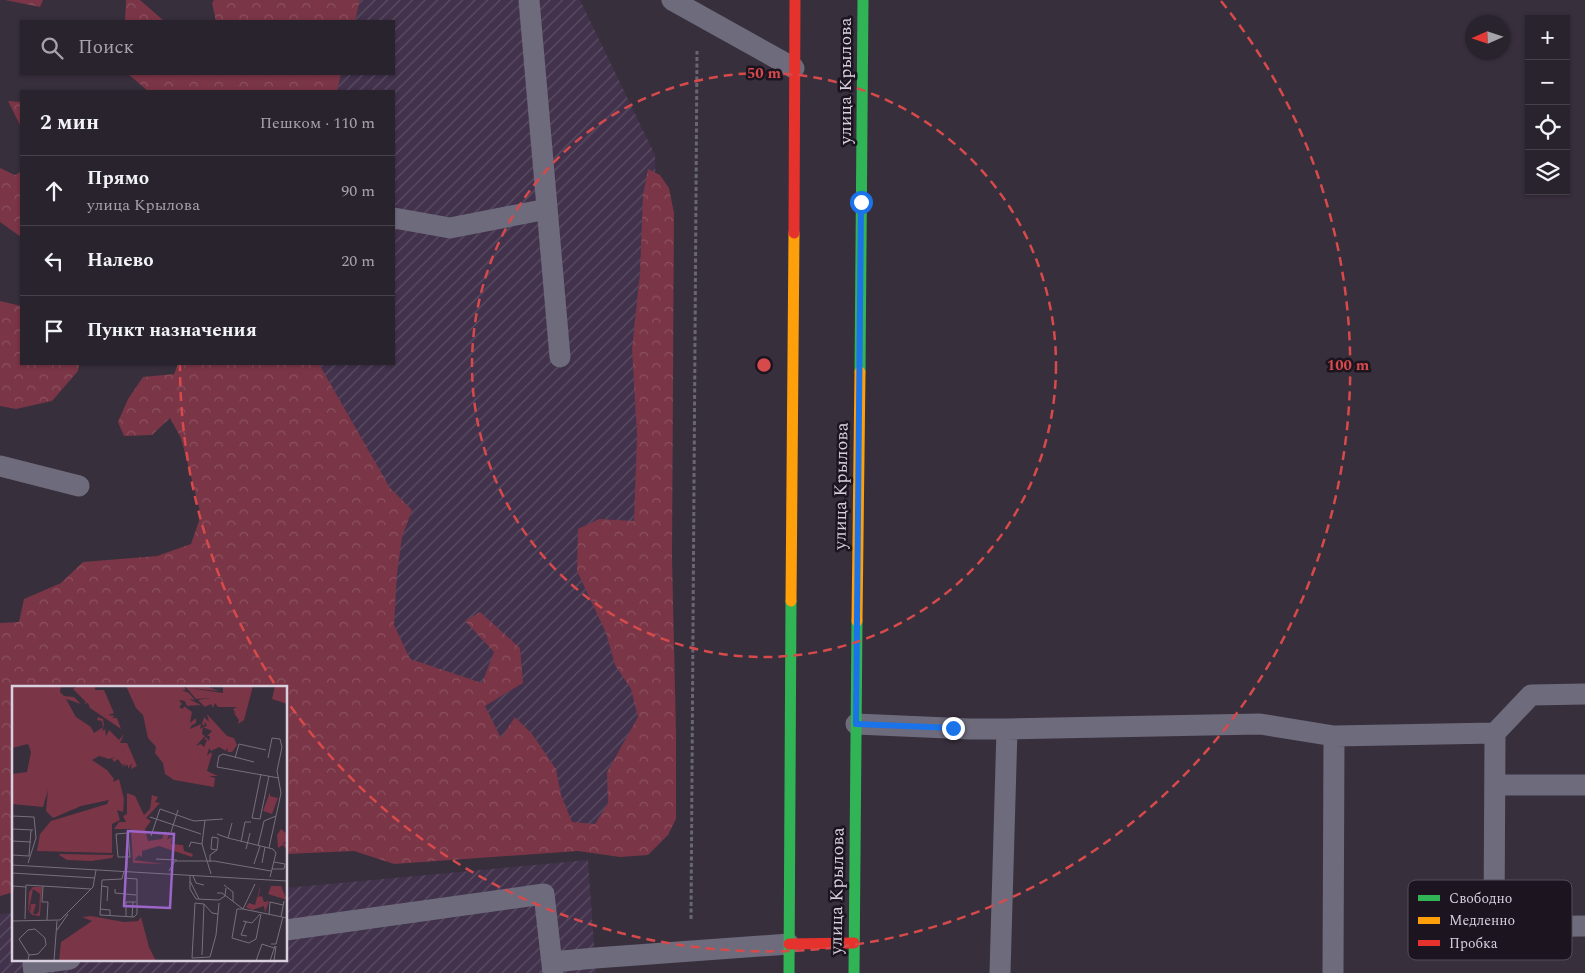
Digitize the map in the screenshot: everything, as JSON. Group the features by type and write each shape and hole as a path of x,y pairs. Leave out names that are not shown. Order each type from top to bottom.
{"main road":[{"path":"789,973 795,0"},
{"name":"улица Крылова","path":"854,973 863,0"},
{"path":"789,944 854,943"}],"lane":[{"path":"529,0 560,357"},
{"path":"672,0 794,68"},
{"path":"395,218 450,228 547,209"},
{"path":"0,466 79,486"},
{"path":"1495,880 1495,733 1530,694 1585,694"},
{"path":"856,724 970,729 1260,724 1334,736 1495,733"},
{"path":"1000,973 1007,729"},
{"path":"1333,973 1334,736"},
{"path":"1496,784 1585,785"},
{"path":"288,930 544,894 553,968 691,951 789,944"},
{"path":"1572,926 1585,926"},
{"path":"34,973 33,964 63,960"}],"path":[{"path":"691,951 697,14"}],"shaded area":[{"path":"360,0 580,0 655,155 662,527 671,803 591,839 362,848 319,365 395,365 395,90 337,90 341,75 395,75 395,20 355,20"},
{"path":"588,860 596,973 0,973 0,914 12,913 12,960 288,960 288,888"}],"green space":[{"path":"5,0 43,0 40,7"},
{"path":"126,0 140,0 163,20 125,20"},
{"path":"214,0 360,0 355,20 216,20 212,3"},
{"path":"129,75 341,75 337,90 147,90"},
{"path":"8,101 20,102 20,125"},
{"path":"0,168 15,175 20,172 20,236 0,222"},
{"path":"648,169 660,175 669,188 674,213 672,557 676,819 668,835 648,855 620,857 578,851 394,864 354,851 288,854 288,686 12,686 12,893 0,896 0,623 19,622 24,599 61,583 83,562 157,556 191,544 201,515 181,438 170,418 152,435 124,436 118,422 128,399 143,377 174,374 178,365 320,365 390,488 412,510 402,537 397,574 394,625 410,659 482,683 494,652 465,621 480,612 520,648 523,683 485,706 501,738 515,717 532,734 556,769 561,795 572,822 595,824 608,803 607,772 638,717 631,689 615,665 606,633 577,571 578,529 599,519 634,521 637,435 632,349 640,273 643,195"},
{"path":"0,301 20,306 20,365 79,365 78,371 52,401 16,409 0,406"}],"traffic: fast":[{"path":"860,372 863,0"},
{"path":"789,973 791,601"},
{"path":"854,973 857,621"}],"traffic: slow":[{"path":"791,601 794,233"},
{"path":"857,621 860,372"}],"traffic: jam":[{"path":"794,233 795,0"},
{"path":"789,944 854,943"}],"route":[{"path":"861,202 856,724 953,728"}]}
